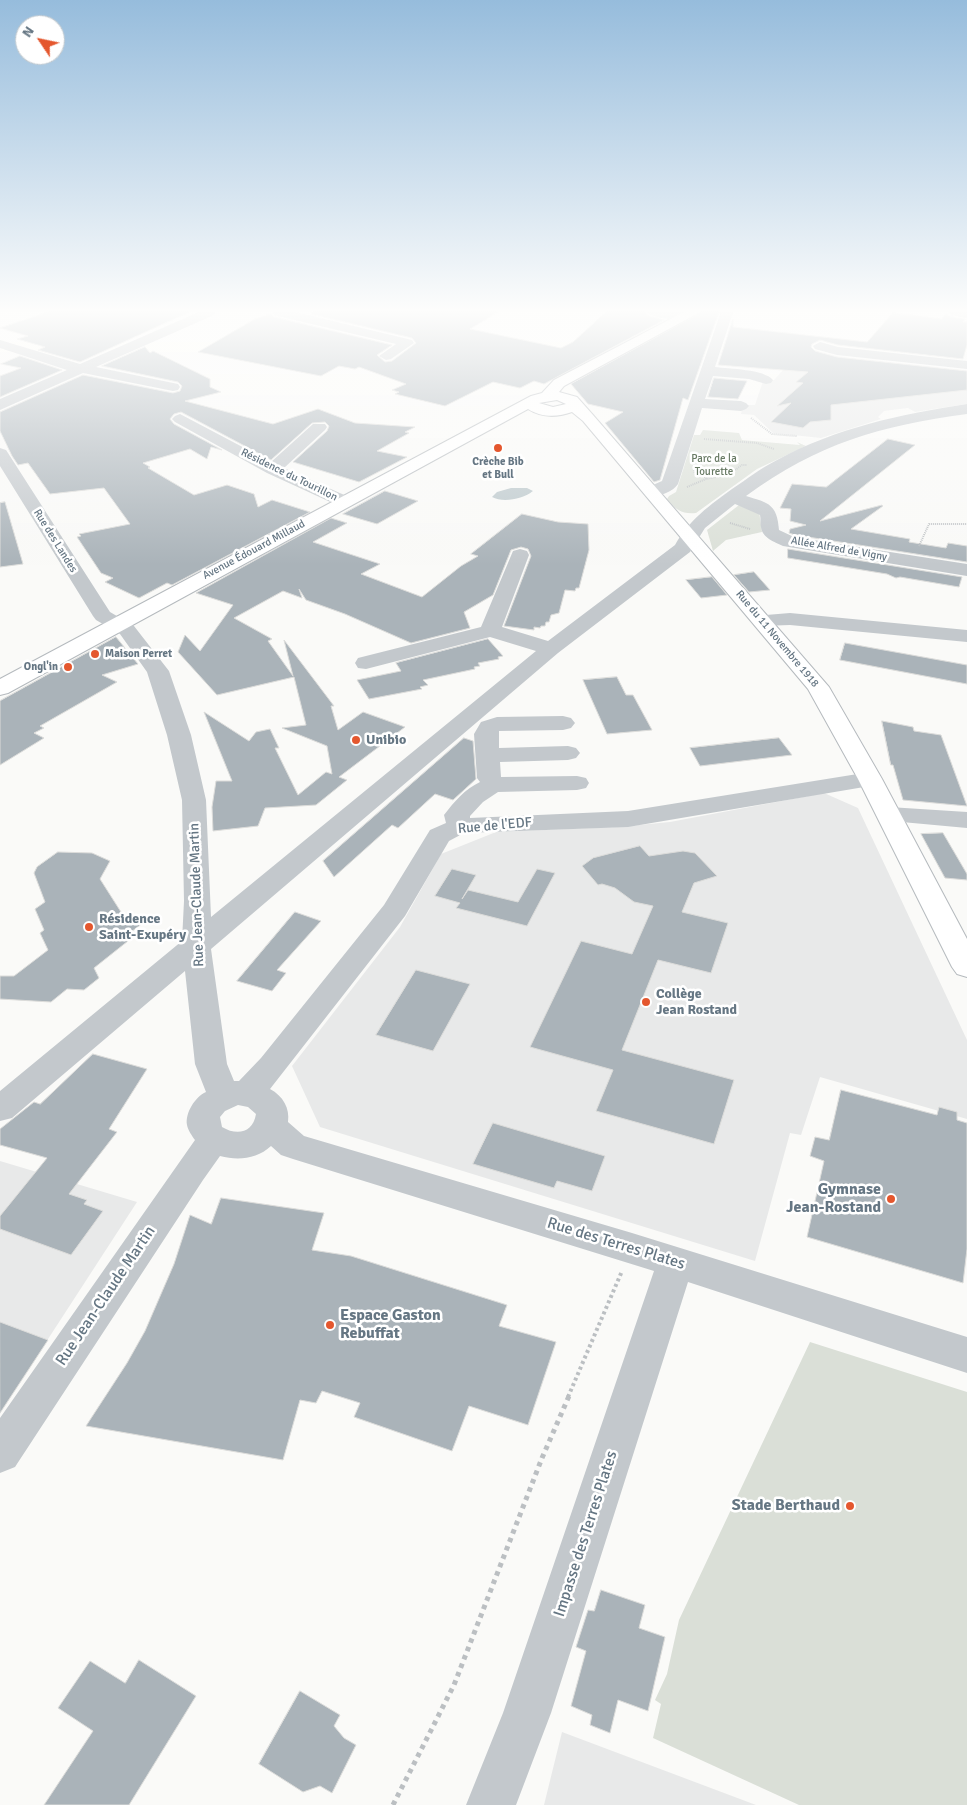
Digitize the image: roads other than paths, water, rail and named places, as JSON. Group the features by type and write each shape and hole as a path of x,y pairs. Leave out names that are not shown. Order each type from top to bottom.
{"main road":[{"path":"539,403 546,396"},
{"path":"564,396 567,405"},
{"name":"Avenue Édouard Millaud","path":"0,688 509,414 539,403 567,405"},
{"name":"Rue du 11 Novembre 1918","path":"567,405 588,418 818,687 870,779 967,967"}],"street":[{"path":"0,405 19,396"},
{"path":"652,492 669,484 698,396"},
{"path":"696,403 737,406"},
{"path":"0,1109 551,649 684,548 695,526 733,497 780,465 829,442 893,423 967,409"},
{"name":"Résidence du Tourillon","path":"180,419 273,469 345,502"},
{"path":"273,469 319,427"},
{"name":"Rue des Landes","path":"0,453 103,616 115,625"},
{"name":"Allée Alfred de Vigny","path":"733,497 765,510 769,516 769,530 773,536 790,542 967,570"},
{"path":"490,631 520,555"},
{"path":"761,620 790,619 967,636"},
{"name":"Rue Jean-Claude Martin","path":"115,625 127,630 158,671 179,735 194,800 198,901 196,944 211,1064 235,1095"},
{"path":"366,663 490,631 508,634 551,649"},
{"path":"495,784 489,778 486,734 489,727 497,724 563,722"},
{"path":"487,755 568,753"},
{"name":"Rue de l'EDF","path":"235,1095 272,1066 395,910 439,836 462,815 628,819 870,779"},
{"path":"462,815 486,787 495,784 578,783"},
{"path":"889,815 967,820"},
{"path":"235,1095 257,1095 266,1100 271,1108 270,1126 259,1137 244,1144 234,1146 213,1141 203,1126 207,1109 235,1095"},
{"name":"Rue des Terres Plates","path":"270,1126 293,1146 632,1248 967,1355"},
{"name":"Rue Jean-Claude Martin","path":"0,1453 191,1170 213,1141"},
{"name":"Impasse des Terres Plates","path":"491,1805 530,1704 665,1298 675,1262"}],"place":[{"name":"Crèche Bib et Bull","path":"498,448"},
{"name":"Maison Perret","path":"95,654"},
{"name":"Ongl'in","path":"68,667"},
{"name":"Unibio","path":"356,740"},
{"name":"Résidence Saint-Exupéry","path":"89,927"},
{"name":"Collège Jean Rostand","path":"646,1002"},
{"name":"Gymnase Jean-Rostand","path":"891,1199"},
{"name":"Espace Gaston Rebuffat","path":"330,1325"},
{"name":"Stade Berthaud","path":"850,1506"}],"park label":[{"name":"Parc de la Tourette","path":"714,465"}]}
